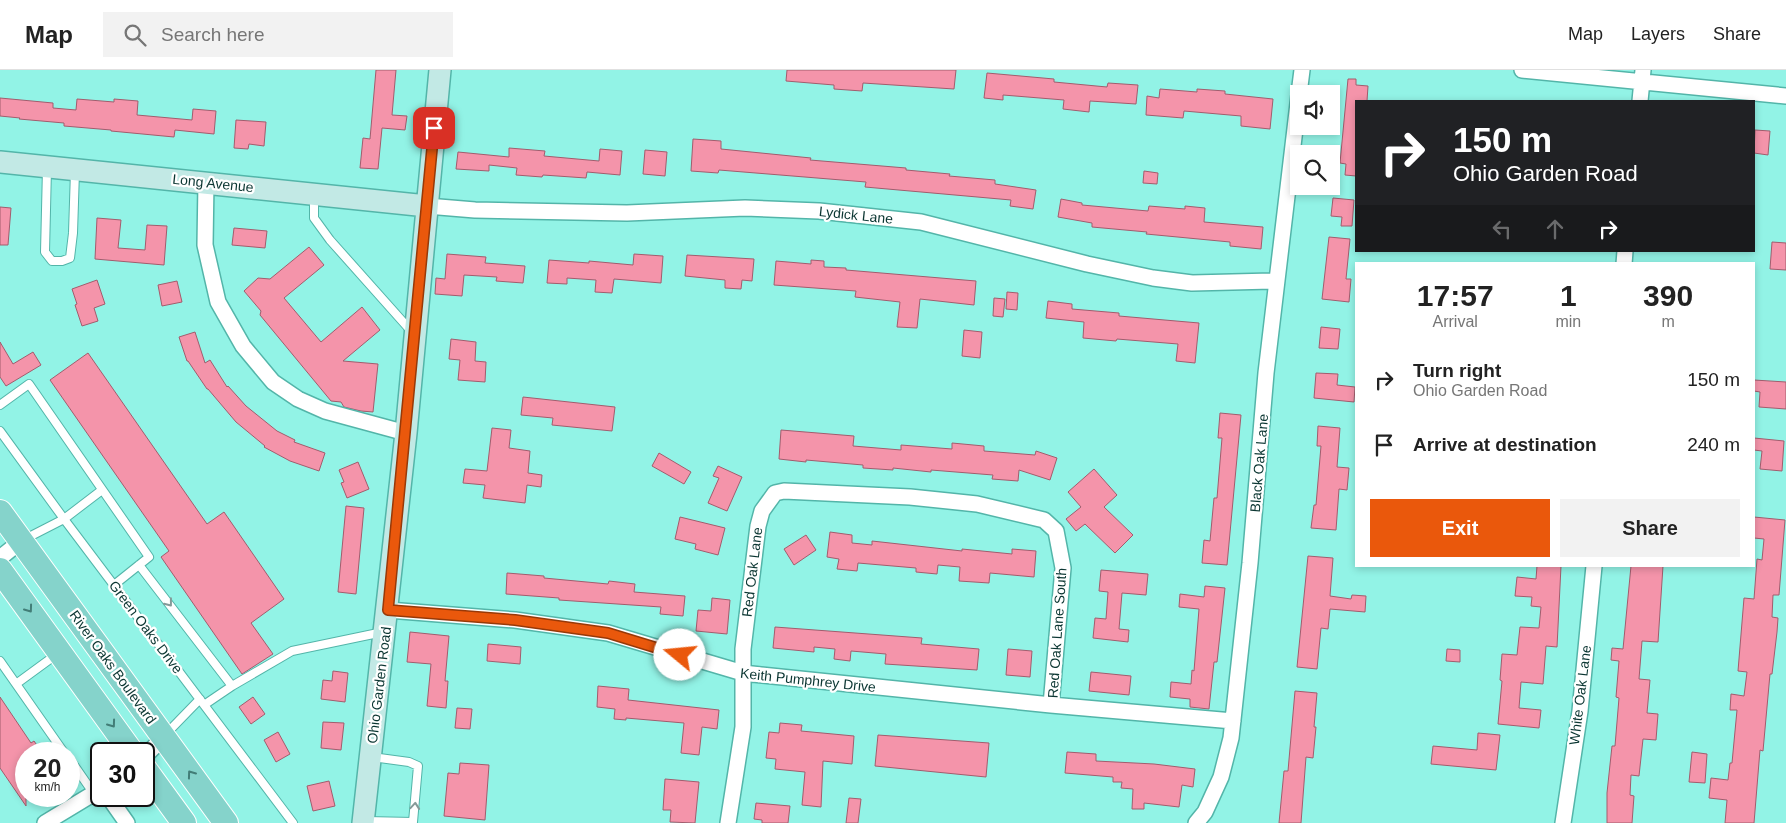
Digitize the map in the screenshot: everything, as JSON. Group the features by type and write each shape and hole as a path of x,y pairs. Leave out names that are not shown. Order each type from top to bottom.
{"main road":[{"name":"River Oaks Boulevard","path":"0,512 226,823"},
{"path":"0,570 124,742"},
{"path":"155,783 184,823"}],"street":[{"name":"Ohio Garden Road","path":"363,822 388,610 440,70"},
{"name":"Black Oak Lane","path":"1300,85 1302,70"},
{"path":"1522,70 1642,76 1786,96"},
{"path":"1640,100 1642,76"},
{"name":"Black Oak Lane","path":"1196,823 1205,812 1221,777 1231,738 1250,564 1266,373 1294,135"},
{"name":"Long Avenue","path":"0,162 427,206"},
{"path":"206,182 205,245 218,302 243,346 272,382 298,399 325,411 406,433"},
{"name":"Lydick Lane","path":"427,206 475,210 627,213 746,208 819,211 921,222 1086,264 1154,278 1192,283 1278,281"},
{"name":"Red Oak Lane","path":"728,823 743,727 743,649 758,526 762,511 775,493 784,491 910,497 977,504 1044,520 1056,531"},
{"name":"Red Oak Lane South","path":"1051,705 1063,568 1056,531"},
{"path":"0,558 21,541"},
{"name":"White Oak Lane","path":"1563,823 1580,711 1594,567"},
{"name":"Keith Pumphrey Drive","path":"388,610 515,620 608,633 743,673 1051,705 1233,721"},
{"path":"155,746 164,737"},
{"path":"45,823 90,799"},
{"path":"113,807 127,823"}],"lane":[{"path":"47,166 45,252 52,261 62,261 70,258 73,233 75,169"},
{"path":"314,194 314,218 330,240 415,336"},
{"path":"0,405 28,384 149,557 114,585"},
{"name":"Green Oaks Drive","path":"0,431 293,823"},
{"path":"21,541 64,519 102,490"},
{"path":"139,565 232,686"},
{"path":"164,737 202,702 292,651 385,632"},
{"path":"16,684 60,652"},
{"path":"0,660 57,742"},
{"path":"363,822 413,822 418,766 409,762 371,757"},
{"path":"80,770 90,781"}],"building":[{"path":"376,70 396,70 392,115 407,116 405,130 382,128 378,169 360,168 363,138 370,139"},
{"path":"787,70 956,70 954,89 863,83 862,91 834,89 834,85 786,81"},
{"path":"987,73 1054,79 1054,82 1107,87 1108,83 1138,85 1136,104 1090,101 1089,112 1063,109 1064,100 1003,95 1003,100 984,98"},
{"path":"1348,79 1356,79 1356,85 1368,86 1367,100 1355,100 1355,176 1345,175 1346,164 1340,163"},
{"path":"1160,89 1197,92 1197,89 1225,91 1225,94 1273,99 1270,129 1241,126 1241,116 1184,111 1183,118 1146,115 1147,96 1159,98"},
{"path":"0,98 53,103 53,108 76,110 77,99 114,102 114,99 138,101 137,115 192,120 193,109 216,111 214,134 175,130 174,137 64,126 64,123 0,116"},
{"path":"236,120 266,122 264,146 249,144 248,149 234,148"},
{"path":"1755,130 1770,131 1768,155 1755,153"},
{"path":"693,139 721,141 721,149 811,158 810,160 906,168 906,170 950,174 949,176 995,180 995,184 1036,190 1033,209 1010,206 1011,200 865,187 866,182 719,170 718,173 691,171"},
{"path":"509,148 545,151 544,156 599,161 600,149 622,151 620,175 587,172 586,178 543,175 542,177 516,175 517,168 489,165 489,171 456,169 458,152 509,157"},
{"path":"645,150 667,152 665,176 643,174"},
{"path":"1144,171 1158,173 1157,184 1143,183"},
{"path":"1333,198 1354,200 1352,226 1341,226 1342,217 1331,216"},
{"path":"1061,199 1082,203 1082,205 1148,211 1149,206 1185,209 1185,206 1205,208 1204,222 1263,227 1261,249 1230,246 1230,242 1092,227 1092,223 1058,217"},
{"path":"0,207 11,208 8,245 0,245"},
{"path":"97,218 121,220 118,248 145,250 147,225 167,226 164,265 95,259"},
{"path":"234,228 267,231 265,248 232,245"},
{"path":"1329,237 1350,239 1346,279 1351,279 1349,302 1322,299"},
{"path":"1772,242 1786,243 1786,270 1770,269"},
{"path":"309,247 324,265 284,298 321,342 362,307 380,330 343,361 378,364 373,412 344,407 341,402 331,401 260,315 261,311 244,291 258,278 270,279"},
{"path":"447,254 486,257 485,263 525,266 523,283 496,281 497,277 464,275 462,296 435,294 436,278 445,279"},
{"path":"634,254 663,256 661,283 614,279 612,293 595,292 596,280 567,278 567,284 547,283 549,260 633,265"},
{"path":"687,255 754,259 752,281 742,280 741,289 725,288 725,280 685,276"},
{"path":"811,260 824,261 824,267 846,268 846,270 976,281 974,305 920,299 917,328 897,327 900,302 855,297 856,291 774,285 776,261 811,264"},
{"path":"97,280 105,304 94,308 98,321 82,326 72,289"},
{"path":"177,281 182,302 162,306 158,285"},
{"path":"1007,292 1018,293 1017,310 1006,309"},
{"path":"994,298 1005,299 1003,317 993,316"},
{"path":"1048,301 1072,304 1072,309 1119,313 1119,316 1199,323 1195,363 1176,361 1178,344 1083,338 1084,322 1046,318"},
{"path":"1321,327 1340,329 1338,349 1319,348"},
{"path":"964,330 982,332 980,358 962,356"},
{"path":"195,332 205,363 210,360 227,387 246,406 277,431 295,440 294,442 325,453 319,471 290,461 264,447 236,422 207,389 187,361 179,337"},
{"path":"451,339 476,342 475,361 486,362 485,382 458,380 460,360 449,359"},
{"path":"0,342 13,364 33,352 41,365 6,386 0,377"},
{"path":"88,353 207,524 224,512 284,599 251,623 273,654 242,674 161,557 169,551 50,380"},
{"path":"1316,373 1338,374 1337,385 1355,387 1354,402 1314,398"},
{"path":"1755,380 1786,382 1786,409 1759,407 1760,392 1755,391"},
{"path":"523,397 615,407 612,431 552,425 553,418 521,415"},
{"path":"1220,413 1241,415 1227,565 1202,563 1204,540 1210,541 1214,498 1217,498 1222,438 1218,438"},
{"path":"1318,426 1340,428 1337,467 1349,468 1347,490 1339,489 1336,530 1311,528 1314,505 1316,505 1321,446 1317,446"},
{"path":"492,428 511,430 509,448 530,451 528,473 542,475 541,487 527,485 525,503 483,498 485,485 463,483 465,469 487,471"},
{"path":"781,430 854,436 853,446 901,450 901,445 952,449 952,443 984,446 984,451 1035,455 1036,451 1057,458 1050,480 1019,470 1018,481 992,479 993,475 931,470 931,472 893,468 893,470 863,468 863,465 779,459"},
{"path":"1755,438 1784,441 1782,471 1760,469 1762,451 1755,450"},
{"path":"659,453 691,472 684,484 652,466"},
{"path":"358,462 369,489 347,498 341,483 344,482 339,470"},
{"path":"718,466 742,477 727,511 708,503 719,478 713,476"},
{"path":"1094,469 1117,495 1104,507 1133,535 1115,553 1085,524 1076,531 1066,519 1081,507 1068,492"},
{"path":"346,506 364,508 356,594 338,592"},
{"path":"680,517 725,528 718,555 695,549 696,544 675,539"},
{"path":"1755,517 1785,520 1779,595 1773,595 1772,617 1778,618 1777,632 1772,674 1770,674 1763,751 1760,750 1754,823 1725,823 1727,800 1709,798 1711,778 1728,780 1730,763 1732,763 1737,710 1730,710 1731,694 1744,696 1747,672 1738,671 1744,598 1754,599 1757,559 1762,560 1764,539 1755,538"},
{"path":"830,532 852,535 852,543 872,545 872,541 962,551 962,549 1012,554 1012,549 1036,551 1034,577 990,573 989,583 959,581 960,567 938,565 937,574 916,572 916,568 858,563 857,571 837,569 839,559 827,557"},
{"path":"806,535 816,550 794,565 784,549"},
{"path":"1308,556 1333,558 1330,596 1351,599 1352,595 1366,596 1365,612 1330,609 1328,629 1321,628 1317,669 1297,667"},
{"path":"1537,567 1561,567 1557,647 1546,646 1543,684 1521,682 1519,708 1541,710 1539,728 1498,724 1502,681 1500,680 1502,654 1517,655 1520,627 1539,628 1541,607 1531,606 1532,597 1515,596 1517,577 1536,579"},
{"path":"1631,567 1663,567 1658,642 1642,641 1639,679 1650,680 1647,713 1658,714 1656,740 1643,739 1639,776 1631,775 1630,795 1634,796 1632,823 1607,823 1607,793 1612,746 1615,746 1619,698 1616,697 1619,661 1611,660 1612,648 1623,649"},
{"path":"1101,570 1148,574 1146,595 1122,593 1119,629 1129,630 1128,642 1093,638 1095,618 1106,619 1108,592 1099,591"},
{"path":"507,573 608,584 609,581 635,584 634,592 685,596 683,616 660,614 661,607 559,600 559,598 506,594"},
{"path":"1205,586 1225,588 1217,662 1214,662 1209,709 1190,707 1190,699 1170,697 1171,682 1191,684 1192,670 1194,671 1199,609 1179,607 1180,594 1204,597"},
{"path":"712,598 730,600 727,634 696,631 698,610 711,611"},
{"path":"775,627 922,638 921,644 979,649 977,670 885,664 886,654 851,651 850,661 834,659 835,649 814,647 814,652 773,648"},
{"path":"410,632 449,636 445,681 448,681 446,708 427,706 431,664 407,662"},
{"path":"488,644 521,647 520,664 487,661"},
{"path":"1008,649 1032,651 1030,677 1006,675"},
{"path":"1447,649 1460,650 1460,662 1446,661"},
{"path":"333,671 348,673 345,702 321,699 323,680 332,681"},
{"path":"1091,672 1131,676 1129,695 1089,691"},
{"path":"598,686 629,689 628,700 719,710 717,729 702,727 699,755 681,753 684,723 626,718 626,720 614,719 615,709 597,707"},
{"path":"1295,691 1317,693 1313,758 1306,757 1301,823 1279,823 1284,771 1288,771"},
{"path":"0,697 30,742 15,742 15,790 0,768"},
{"path":"253,697 265,714 251,724 239,707"},
{"path":"457,708 472,709 470,729 455,728"},
{"path":"323,722 344,723 341,750 321,748"},
{"path":"780,723 802,725 801,731 854,736 852,764 823,761 821,807 802,805 805,772 775,769 776,759 766,758 769,732 779,733"},
{"path":"278,732 290,754 276,762 264,740"},
{"path":"1478,733 1500,735 1496,770 1431,764 1433,746 1477,750"},
{"path":"878,735 989,743 986,777 875,766"},
{"path":"1067,752 1096,754 1096,761 1154,764 1195,769 1193,787 1182,785 1179,807 1144,803 1144,809 1132,809 1133,789 1121,788 1122,782 1113,782 1113,777 1065,773"},
{"path":"1692,752 1707,754 1705,783 1689,782"},
{"path":"460,763 489,765 485,820 444,816 448,773 459,774"},
{"path":"665,779 699,782 695,823 670,822 671,810 663,810"},
{"path":"329,781 335,806 313,811 307,786"},
{"path":"849,798 861,799 858,823 846,823"},
{"path":"756,803 790,806 788,823 762,823 762,820 754,819"}],"route":[{"path":"434,128 388,610 515,620 608,633 680,655"}]}
